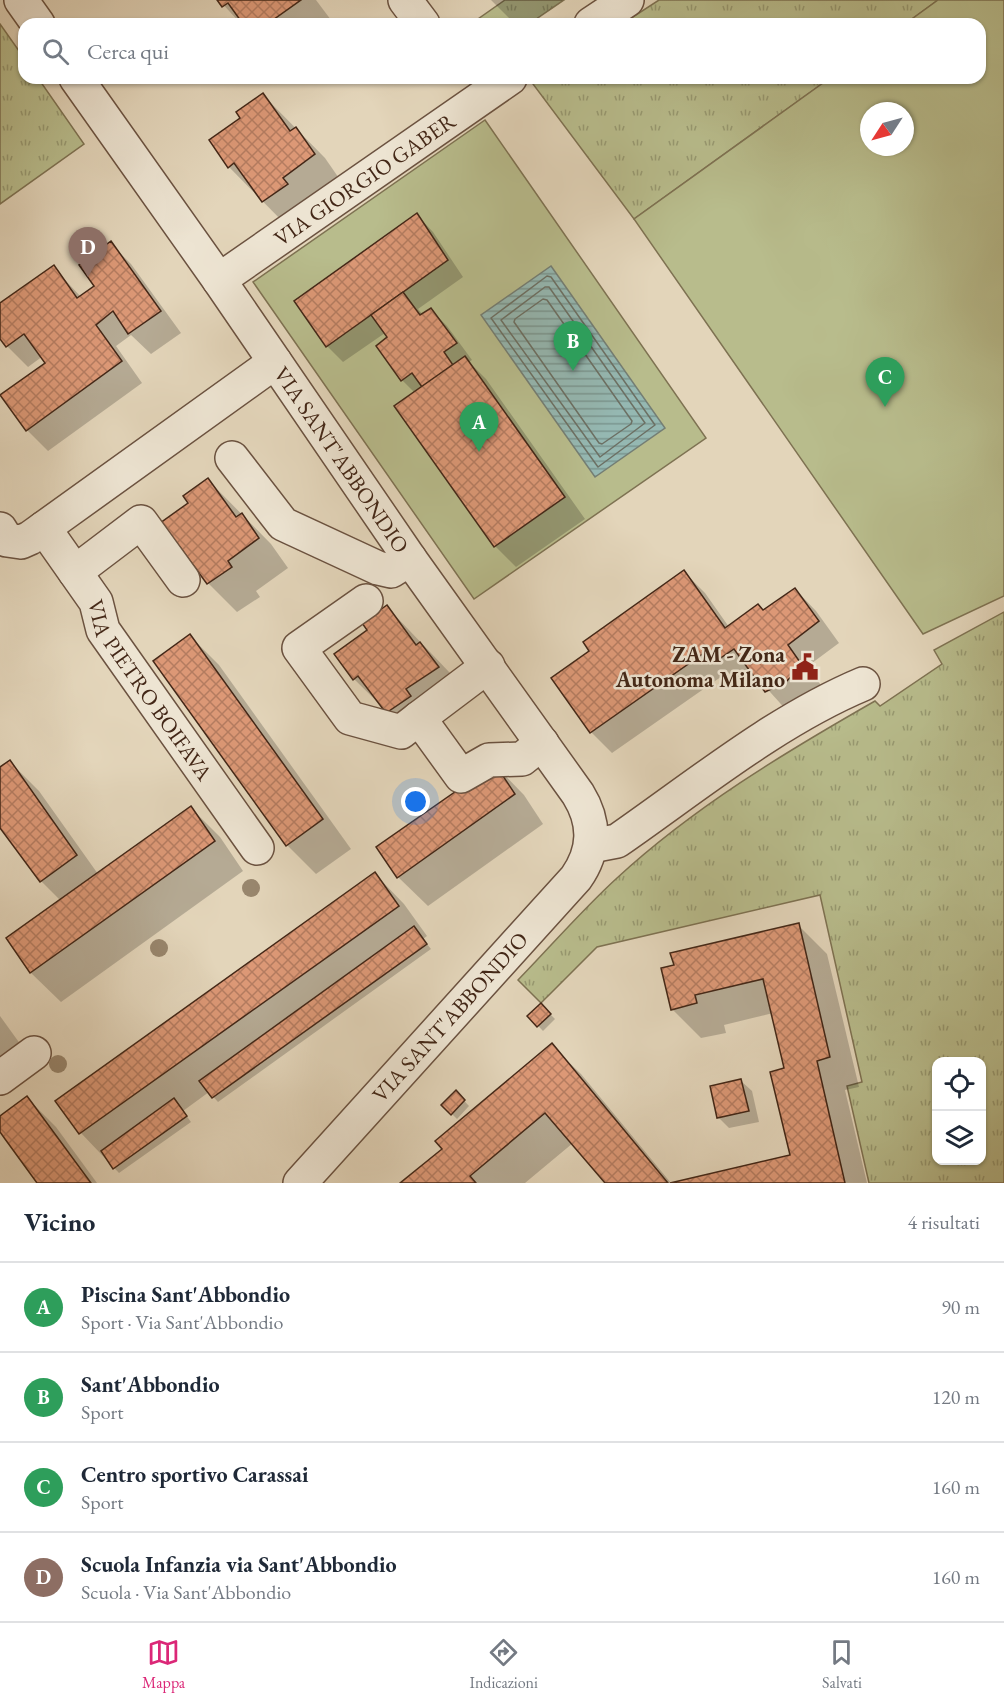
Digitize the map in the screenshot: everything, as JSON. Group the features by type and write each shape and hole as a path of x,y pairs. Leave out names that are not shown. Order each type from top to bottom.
{"street":[{"path":"21,0 34,18"},
{"path":"405,0 418,18"},
{"path":"600,18 627,0"},
{"name":"VIA SANT'ABBONDIO","path":"80,84 219,280 410,559 585,804 591,827 591,846 576,878 300,1183"},
{"name":"VIA GIORGIO GABER","path":"219,280 470,89 488,84"},
{"path":"0,530 7,540 21,542 44,528 275,362"},
{"path":"232,458 283,524 378,568 391,570 410,559"},
{"path":"75,572 141,522 183,580"},
{"name":"VIA PIETRO BOIFAVA","path":"44,528 96,602 104,630 257,848"},
{"path":"366,601 299,648 350,718 401,732 488,666"},
{"path":"591,846 617,841 794,719 829,698 863,684"},
{"path":"418,718 461,776 489,760 522,759 542,743"},
{"path":"0,1078 34,1053"}],"green space":[{"path":"505,0 564,0 538,18 479,18"},
{"path":"659,0 938,0 913,18 631,18"},
{"path":"938,0 1004,0 1004,596 923,634 634,219 822,84 986,84 986,18 913,18"},
{"path":"0,24 18,50 18,84 42,84 84,144 0,204"},
{"path":"533,84 822,84 634,219"},
{"path":"485,120 706,438 474,599 253,282"},
{"path":"1004,612 1004,1183 869,1183 847,1086 862,1082 820,895 597,947 541,1003 518,980 604,890 677,828 774,761 875,701 880,706 942,664 934,650"}],"water":[{"path":"551,266 665,428 595,477 481,315"}],"building":[{"path":"217,0 301,0 276,18 239,18 228,3 222,7"},
{"path":"263,93 290,131 296,127 315,154 283,178 288,184 262,202 234,163 228,168 209,140 240,118 236,112"},
{"path":"417,213 448,260 326,347 294,301"},
{"path":"111,241 161,311 128,334 113,311 96,325 122,361 26,431 0,395 45,363 24,334 6,347 0,339 0,303 54,265 77,298 94,286 79,265"},
{"path":"403,292 420,315 431,308 457,343 444,352 453,365 422,387 412,373 401,381 376,346 387,337 371,315"},
{"path":"465,356 565,497 494,547 394,406"},
{"path":"208,478 236,517 242,513 259,538 228,561 232,567 207,584 180,547 174,551 156,526 188,503 183,496"},
{"path":"684,570 725,628 758,604 763,610 795,588 819,621 788,645 802,665 786,682 765,692 734,649 716,661 707,651 590,733 551,678 589,651 583,642"},
{"path":"387,605 416,645 420,642 439,667 406,689 411,696 386,713 358,676 353,680 334,654 367,630 362,623"},
{"path":"190,634 323,819 286,846 153,661"},
{"path":"10,760 77,855 40,882 0,828 0,767"},
{"path":"495,764 515,794 397,878 376,847"},
{"path":"191,806 215,841 30,973 6,938"},
{"path":"375,872 399,906 79,1134 55,1101"},
{"path":"799,923 830,1057 817,1061 845,1183 670,1183 790,1155 770,1072 784,1068 763,979 695,995 697,1003 671,1010 661,968 674,965 670,953"},
{"path":"414,926 427,944 212,1098 199,1081"},
{"path":"541,1003 551,1014 537,1027 527,1016"},
{"path":"552,1043 668,1183 605,1183 545,1113 470,1176 476,1183 400,1183 442,1149 435,1141"},
{"path":"741,1079 749,1111 717,1118 710,1086"},
{"path":"456,1090 465,1100 451,1115 441,1105"},
{"path":"27,1096 91,1183 37,1183 0,1132 0,1116"},
{"path":"174,1098 187,1116 113,1169 101,1151"}],"place":[{"name":"Scuola Infanzia via Sant'Abbondio","path":"88,277"},
{"name":"Sant'Abbondio","path":"573,371"},
{"name":"Centro sportivo Carassai","path":"885,407"},
{"name":"Piscina Sant'Abbondio","path":"479,452"},
{"name":"ZAM - Zona Autonoma Milano","path":"805,667"}]}
